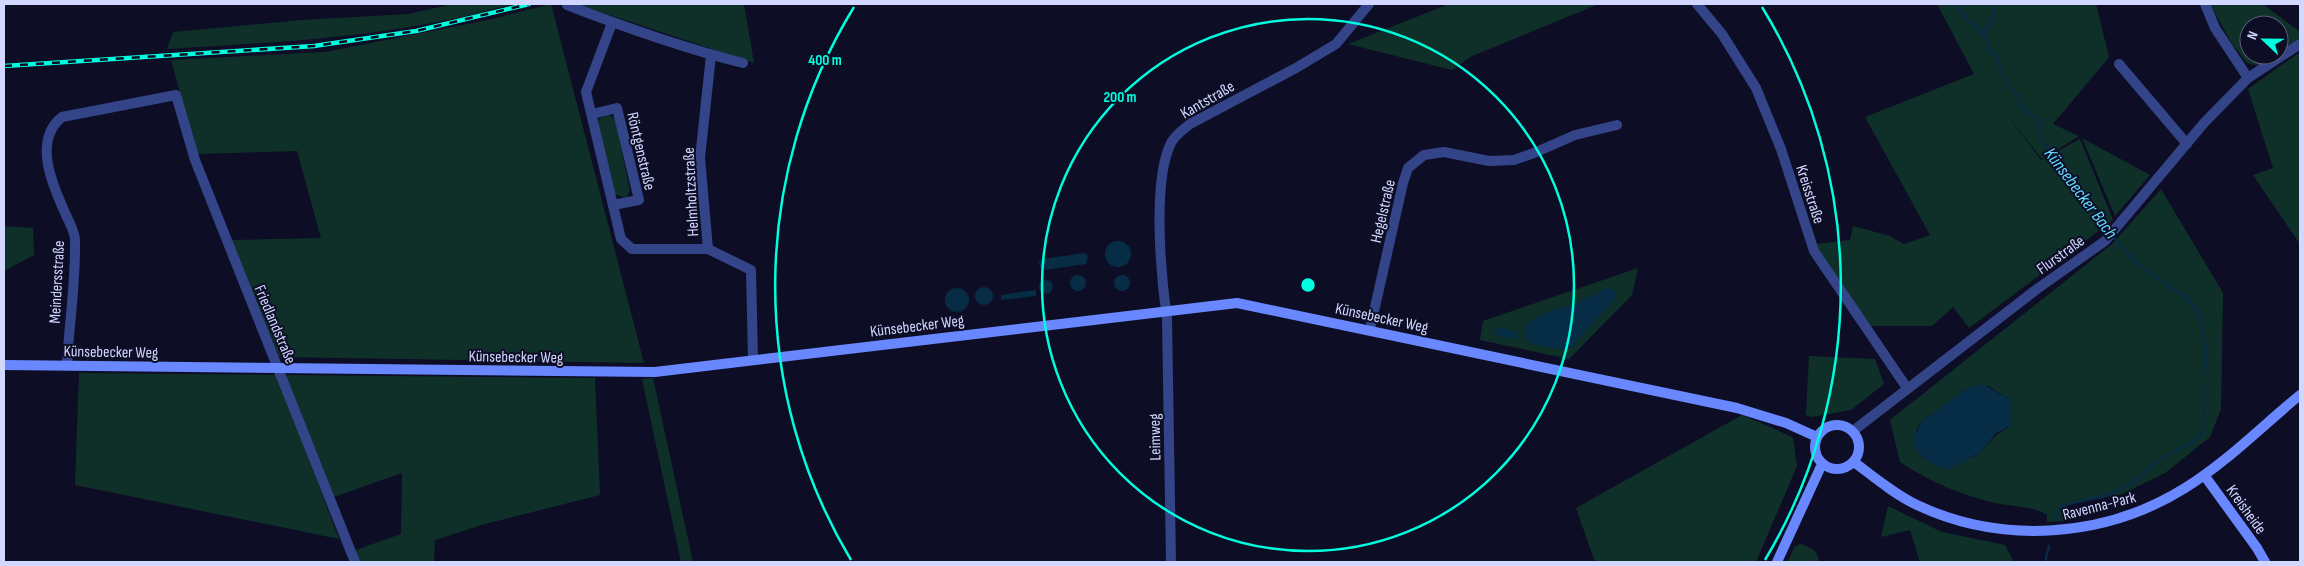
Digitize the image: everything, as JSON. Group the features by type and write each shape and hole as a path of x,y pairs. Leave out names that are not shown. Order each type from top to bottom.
{"street":[{"name":"Kantstraße","path":"1166,310 1160,235 1162,181 1171,143 1190,124 1296,68 1336,44 1369,4"},
{"name":"Kreisstraße","path":"1697,4 1722,34 1756,88 1781,149 1814,251 1907,388"},
{"path":"2205,4 2215,28 2248,78"},
{"path":"567,5 612,23 711,55 743,63"},
{"path":"612,23 586,92 621,239 632,249 708,249"},
{"name":"Flurstraße","path":"1853,431 1907,388 2105,241 2187,144 2248,78 2300,44"},
{"name":"Helmholtzstraße","path":"711,55 700,158 708,249 751,270 753,360"},
{"path":"2120,64 2187,144"},
{"name":"Meindersstraße","path":"67,365 75,237 49,172 48,135 54,123 62,117 176,95"},
{"name":"Friedlandstraße","path":"176,95 195,160 354,562"},
{"name":"Röntgenstraße","path":"592,114 617,108 639,200 613,205"},
{"name":"Hegelstraße","path":"1370,329 1403,182 1408,168 1415,161 1424,155 1444,152 1489,161 1514,160 1574,135 1617,125"},
{"name":"Künsebecker Weg","path":"4,365 655,372 1237,303 1370,329 1737,408 1786,423 1817,438"},
{"name":"Leimweg","path":"1166,310 1172,562"},
{"name":"Ravenna-Park","path":"1854,462 1885,485 1916,504 1957,520 2005,530 2039,532 2074,529 2123,517 2154,505 2204,475 2300,395"},
{"path":"1840,425 1853,431 1860,450 1854,462 1849,466 1835,470 1822,464 1815,452 1817,438 1826,428 1840,425"},
{"path":"1777,562 1822,464"},
{"name":"Kreisheide","path":"2204,475 2265,562"}],"green space":[{"path":"453,4 513,4 428,24 385,31 255,44 167,49 173,32 302,20 408,14"},
{"path":"551,4 644,363 279,357 231,240 321,238 297,151 197,154 171,60 325,52 488,20"},
{"path":"577,4 744,4 754,63"},
{"path":"1449,4 1599,4 1472,56 1452,70 1348,44"},
{"path":"1937,4 2096,4 2109,57 2053,124 2079,136 2042,159 2002,109 2041,160 2080,139 2113,220 1969,328 1953,307 1932,326 1870,326 1820,253 1816,244 1850,240 1853,226 1890,236 1904,244 1930,235 1865,117 1974,74"},
{"path":"2210,4 2263,4 2278,15 2239,15 2239,53"},
{"path":"2289,24 2300,32 2300,38 2289,45"},
{"path":"2300,52 2300,244 2253,175 2273,168 2248,89 2282,65 2289,65 2289,60"},
{"path":"608,114 615,119 630,191 626,198 614,194 598,123 600,118"},
{"path":"2082,138 2150,175 2115,216"},
{"path":"2161,189 2223,293 2221,409 2210,437 2165,473 2122,494 2068,505 2065,509 2065,521 2047,522 2047,515 2035,509 1995,503 1958,492 1934,482 1900,462 1890,420 2112,244","holes":["1988,386 2008,398 2008,428 1998,434 1974,457 1935,466 1919,454 1916,430 1921,422 1968,388"]},
{"path":"4,226 33,228 34,255 4,271"},
{"path":"1638,268 1632,295 1569,359 1480,340 1483,321"},
{"path":"1809,356 1875,359 1884,384 1851,410 1812,417 1806,415"},
{"path":"79,373 277,375 339,539 75,485"},
{"path":"285,375 595,378 600,495 485,524 435,540 434,562 357,562 353,551 401,534 402,473 331,498"},
{"path":"653,378 693,562 681,562 642,379"},
{"path":"1742,415 1793,438 1797,466 1756,562 1595,562 1576,508"},
{"path":"1888,506 1942,532 2005,545 2014,562 1920,562 1910,530 1881,537"},
{"path":"1800,544 1813,550 1817,554 1819,562 1788,562 1794,547"}],"water":[{"path":"1118,241 1127,245 1131,254 1127,263 1118,267 1109,263 1105,254 1109,245"},
{"path":"1085,253 1088,256 1086,264 1044,270 1040,268 1039,262 1042,259"},
{"path":"1078,275 1084,277 1086,283 1084,289 1078,291 1072,289 1070,283 1072,277"},
{"path":"1122,275 1128,277 1130,283 1128,289 1122,291 1116,289 1114,283 1116,277"},
{"path":"1043,280 1049,280 1053,287 1049,294 1043,294 1039,290 1039,284"},
{"path":"980,287 988,287 993,292 991,303 980,305 975,300 975,292"},
{"path":"957,288 966,291 969,300 966,309 957,312 948,309 945,300 948,291"},
{"path":"1606,288 1615,291 1615,298 1572,347 1560,349 1542,346 1531,343 1526,338 1526,328 1530,321 1552,310 1573,305"},
{"path":"1036,290 1036,296 1001,300 1001,295"},
{"path":"1496,327 1518,332 1517,339 1495,335"},
{"path":"1982,384 2008,398 2012,403 2012,425 1996,433 1981,452 1950,469 1935,466 1919,454 1915,448 1913,439 1921,422 1968,388"}],"waterway":[{"name":"Künsebecker Bach","path":"1956,4 1966,19 1981,31 1987,40 1990,52 1997,56 2000,68 2010,87 2019,98 2021,106 2039,122 2041,140 2069,174 2109,233"},
{"path":"1983,35 1994,17 1994,4"},
{"name":"Künsebecker Bach","path":"2113,237 2135,262 2188,299 2199,314 2205,343 2205,373"},
{"name":"Künsebecker Bach","path":"2056,520 2057,512 2063,505 2104,496 2133,483 2158,461 2194,441 2200,435 2204,426 2205,387"},
{"name":"Künsebecker Bach","path":"2045,562 2049,546"}],"railway":[{"path":"4,66 314,46 416,31 529,4"}]}
